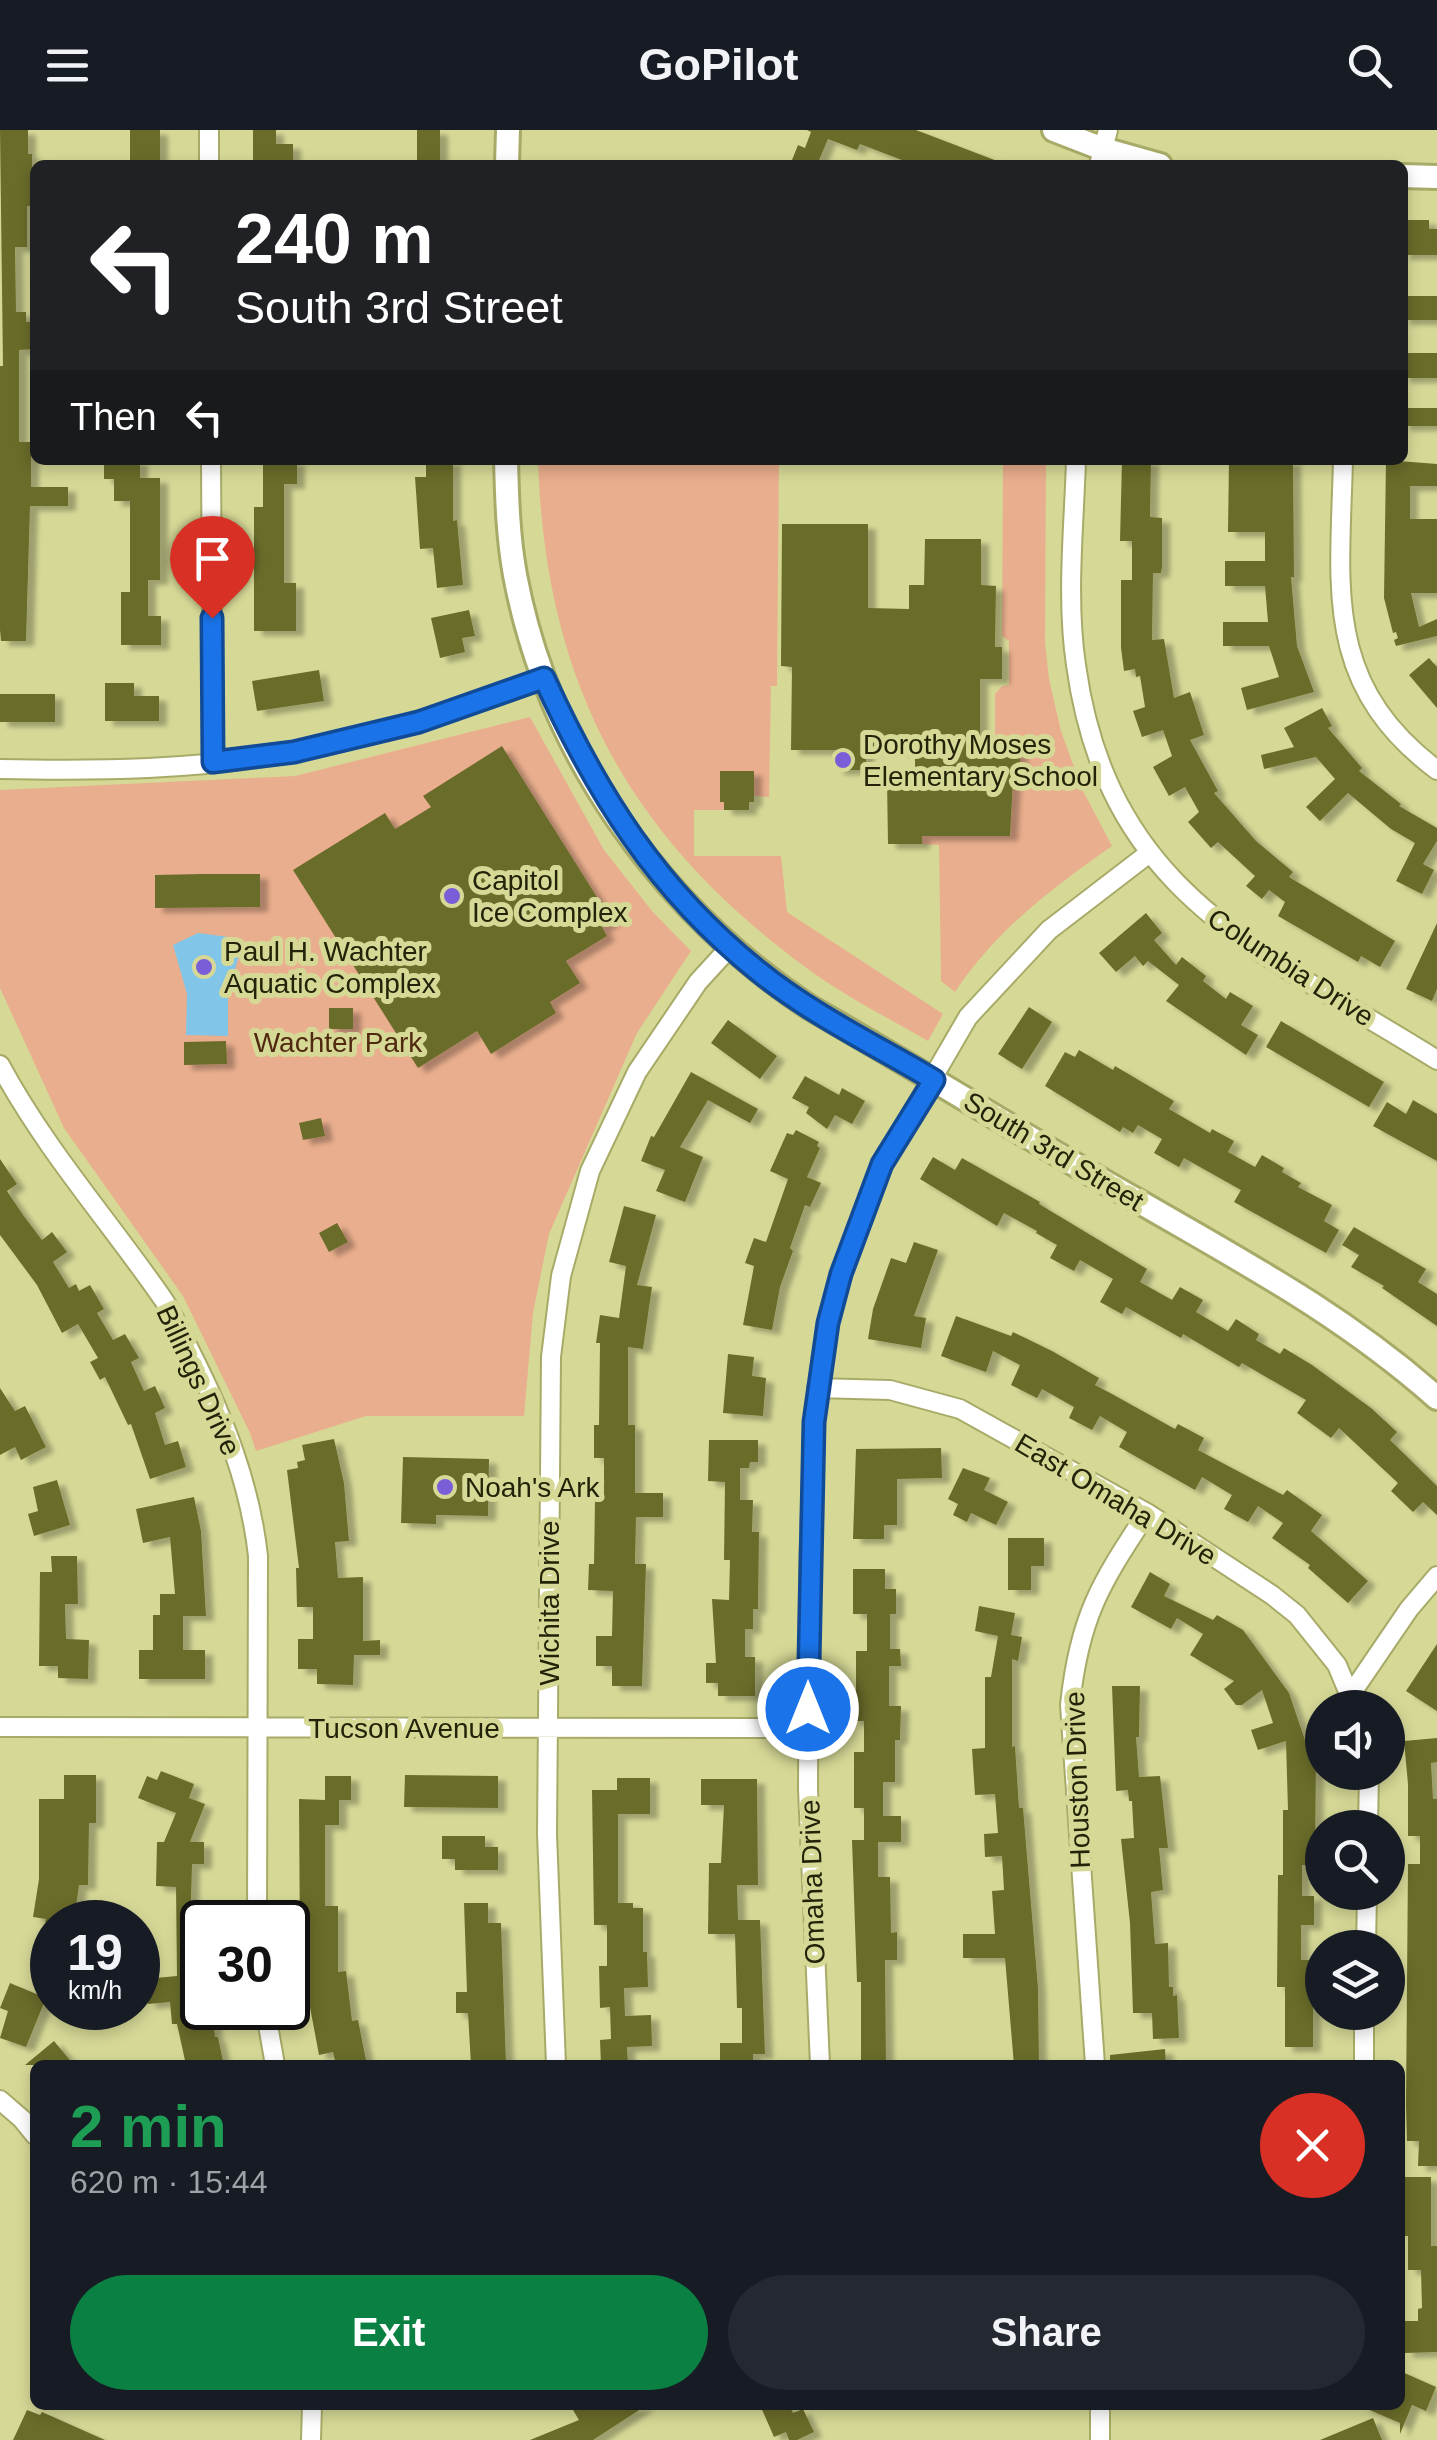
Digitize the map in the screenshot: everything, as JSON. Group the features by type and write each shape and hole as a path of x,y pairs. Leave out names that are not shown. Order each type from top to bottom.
{"street":[{"path":"209,130 209,160"},
{"path":"507,160 508,130"},
{"path":"1054,130 1143,160"},
{"path":"1408,176 1437,177"},
{"path":"211,465 213,762"},
{"name":"South 3rd Street","path":"506,465 514,572 544,678 577,750 616,816 656,871 730,947 809,1007 1333,1315 1437,1398"},
{"name":"Columbia Drive","path":"1076,465 1072,623 1082,701 1103,769 1148,854 1190,899 1236,936 1437,1060"},
{"path":"1343,465 1340,602 1353,663 1382,718 1403,742 1437,770"},
{"path":"0,769 80,770 213,762 294,752 419,722 544,678"},
{"name":"Omaha Drive","path":"820,2060 808,1789 809,1569 817,1388 841,1274 882,1164 968,1017 1037,942 1148,854"},
{"name":"Wichita Drive","path":"556,2060 547,1834 550,1358 565,1258 590,1171 636,1072 698,982 730,947"},
{"name":"Billings Drive","path":"0,1066 27,1111 166,1303 220,1410 238,1458 256,1541 258,1900"},
{"name":"East Omaha Drive","path":"817,1388 890,1390 960,1409 1146,1513 1297,1615 1319,1638 1348,1690"},
{"name":"Houston Drive","path":"1095,2060 1070,1705 1074,1668 1094,1598 1146,1513"},
{"path":"1359,1690 1409,1609 1437,1576"},
{"name":"Tucson Avenue","path":"0,1727 808,1728"},
{"path":"269,2030 275,2060"},
{"path":"1364,2030 1364,2060"},
{"path":"0,2100 30,2129"},
{"path":"311,2440 312,2410"},
{"path":"1100,2410 1100,2440"}],"green space":[{"path":"538,465 779,465 777,686 771,686 769,797 754,796 749,810 694,810 694,856 781,856 787,912 943,1014 928,1041 819,977 742,916 688,863 643,806 607,746 578,682 557,613 544,540"},
{"path":"1003,465 1046,465 1045,643 1049,679 1061,731 1082,789 1112,846 1007,929 955,992 941,981 939,845 922,844 922,836 1010,836 1013,781 1020,780 1020,752 995,751 995,694 1009,685 1009,641 1002,636"},
{"name":"Wachter Park","path":"530,717 604,850 652,911 691,951 637,1033 549,1234 533,1313 524,1416 366,1416 256,1451 183,1296 64,1128 0,988 0,790 295,776"}],"water":[{"path":"198,933 229,937 242,945 228,994 228,1036 186,1035 187,994 173,945"}],"building":[{"path":"0,130 28,130 28,154 32,154 32,160 27,247 15,247 16,312 26,312 26,322 30,322 30,349 19,350 19,442 30,442 31,487 68,487 68,506 30,506 26,641 1,641 0,630"},
{"path":"130,130 160,130 160,160 130,160"},
{"path":"253,130 276,130 276,144 293,144 293,160 253,160"},
{"path":"417,130 440,130 440,160 417,160"},
{"path":"807,130 916,130 995,160 902,160 860,144 857,150 828,139 819,160 792,160 798,145 805,148 811,132"},
{"path":"1408,220 1429,220 1429,229 1437,229 1437,255 1408,255"},
{"path":"1408,296 1437,296 1437,320 1408,320"},
{"path":"1408,353 1437,353 1437,378 1408,378"},
{"path":"1408,408 1437,408 1437,426 1408,426"},
{"path":"1437,464 1437,486 1410,486 1410,519 1437,519 1437,593 1411,593 1419,627 1437,619 1437,636 1396,646 1394,640 1398,638 1393,633 1384,598 1386,465"},
{"path":"104,465 140,465 140,478 160,478 160,580 148,580 148,616 161,616 161,645 121,645 121,592 130,592 130,501 114,501 114,479 104,479"},
{"path":"263,465 297,465 297,484 284,484 284,583 296,583 296,631 254,631 254,507 263,507"},
{"path":"426,465 453,465 453,521 457,520 463,585 437,588 433,548 420,549 415,477 426,477"},
{"path":"1122,465 1151,465 1150,517 1162,518 1162,567 1161,573 1153,573 1152,640 1164,639 1174,698 1190,692 1204,735 1190,740 1218,791 1214,793 1256,841 1293,872 1289,877 1395,941 1380,967 1361,956 1358,962 1278,916 1285,902 1269,890 1262,899 1246,886 1255,876 1218,842 1211,848 1188,822 1199,812 1185,787 1169,796 1153,767 1172,756 1163,730 1142,737 1133,711 1145,707 1140,676 1136,677 1135,669 1124,671 1121,580 1132,580 1132,541 1120,541"},
{"path":"1229,465 1293,465 1291,577 1297,646 1314,692 1247,710 1241,688 1279,677 1269,646 1223,646 1223,622 1268,622 1265,586 1225,586 1225,561 1265,561 1265,532 1228,532"},
{"path":"782,524 868,524 868,608 909,609 909,585 924,585 925,539 981,539 981,585 996,586 995,647 1002,647 1002,679 980,679 980,751 1020,751 1020,781 1013,781 1010,836 922,836 922,844 888,844 887,779 915,779 915,750 866,749 866,770 836,770 836,750 791,750 792,667 781,666"},
{"path":"469,610 475,636 462,638 465,652 440,658 431,618"},
{"path":"1429,658 1437,667 1437,708 1409,675"},
{"path":"319,670 324,701 257,711 252,681"},
{"path":"105,683 134,683 134,696 159,696 159,721 105,721"},
{"path":"0,694 55,694 55,722 0,722"},
{"path":"1322,708 1332,726 1328,728 1362,768 1359,771 1399,806 1437,828 1437,841 1423,864 1434,870 1422,894 1396,881 1415,843 1391,829 1348,793 1320,821 1306,807 1335,779 1316,757 1264,769 1261,755 1294,747 1284,728"},
{"name":"Capitol Ice Complex","path":"502,746 612,921 602,927 607,936 566,961 580,983 550,1002 556,1013 491,1054 477,1031 418,1068 293,870 385,813 395,829 431,807 423,796"},
{"path":"720,771 754,771 754,802 749,802 749,810 724,810 724,802 720,802"},
{"path":"260,874 260,907 155,908 155,875"},
{"path":"1146,913 1162,933 1154,940 1176,965 1182,957 1226,999 1230,992 1253,1006 1241,1025 1258,1035 1246,1055 1166,1001 1179,985 1148,961 1143,966 1135,956 1116,972 1099,953"},
{"path":"1437,923 1437,989 1432,1001 1406,989"},
{"path":"1029,1007 1052,1022 1022,1069 998,1054"},
{"path":"329,1008 353,1008 353,1029 329,1029"},
{"path":"728,1020 777,1056 760,1079 711,1043"},
{"path":"1281,1021 1384,1082 1369,1107 1266,1047"},
{"path":"226,1041 227,1064 184,1065 184,1042"},
{"path":"1079,1050 1174,1101 1169,1109 1210,1133 1212,1129 1234,1141 1228,1152 1255,1167 1262,1155 1301,1183 1298,1187 1332,1205 1324,1221 1339,1230 1326,1253 1234,1202 1241,1190 1184,1158 1179,1167 1154,1153 1162,1139 1138,1125 1133,1133 1123,1127 1120,1132 1045,1086 1065,1052 1075,1057"},
{"path":"691,1072 758,1109 750,1123 708,1100 680,1147 703,1157 685,1202 656,1191 665,1170 641,1161 651,1136 654,1137"},
{"path":"805,1076 839,1095 842,1088 865,1101 852,1124 835,1115 827,1129 806,1113 809,1107 792,1098"},
{"path":"1413,1100 1437,1114 1437,1161 1373,1126 1387,1102 1406,1114"},
{"path":"321,1118 325,1136 303,1140 299,1123"},
{"path":"796,1130 819,1142 807,1177 821,1183 810,1207 805,1205 790,1248 793,1251 780,1287 772,1330 743,1325 754,1266 745,1263 754,1238 766,1242 788,1179 770,1171 787,1133 793,1135"},
{"path":"933,1157 955,1170 962,1158 1147,1269 1140,1282 1172,1300 1180,1287 1203,1300 1196,1312 1228,1331 1236,1319 1259,1334 1256,1340 1280,1354 1284,1348 1312,1365 1397,1432 1390,1440 1437,1486 1437,1515 1423,1502 1413,1512 1391,1491 1398,1483 1339,1428 1331,1438 1297,1413 1306,1400 1183,1334 1181,1338 1126,1307 1122,1314 1100,1302 1113,1279 1080,1260 1074,1271 1050,1258 1057,1245 1037,1231 1004,1213 997,1226 920,1179"},
{"path":"0,1159 17,1184 7,1191 23,1215 42,1240 52,1232 67,1252 53,1262 69,1288 76,1284 79,1291 90,1285 104,1309 97,1313 113,1340 125,1334 139,1358 131,1362 144,1391 155,1386 165,1408 155,1413 165,1445 178,1441 186,1467 150,1479 131,1424 128,1425 105,1377 100,1380 90,1362 98,1358 78,1324 62,1333 37,1285 0,1235"},
{"path":"624,1206 656,1215 637,1285 652,1287 643,1349 628,1347 628,1425 635,1425 635,1493 663,1493 663,1517 636,1517 635,1564 646,1564 642,1686 612,1686 612,1666 596,1666 596,1636 612,1636 613,1591 588,1590 589,1564 594,1564 595,1500 604,1500 604,1458 594,1458 594,1425 599,1425 600,1343 596,1343 600,1315 619,1318 626,1266 609,1262"},
{"path":"337,1223 348,1242 329,1252 319,1233"},
{"path":"1354,1227 1426,1269 1418,1282 1437,1294 1437,1326 1384,1286 1351,1267 1359,1255 1342,1245"},
{"path":"914,1242 938,1250 914,1316 926,1318 921,1348 868,1339 873,1309 891,1258 906,1263"},
{"path":"956,1316 1011,1336 1013,1332 1052,1351 1099,1378 1095,1385 1175,1429 1178,1424 1204,1438 1198,1450 1283,1495 1287,1490 1322,1515 1311,1531 1368,1581 1348,1603 1308,1568 1310,1565 1272,1538 1283,1523 1258,1506 1248,1522 1224,1509 1232,1495 1202,1477 1195,1490 1119,1447 1127,1432 1100,1416 1092,1430 1069,1418 1074,1407 1042,1389 1037,1398 1011,1385 1020,1365 993,1351 986,1372 941,1356"},
{"path":"728,1354 754,1357 752,1376 766,1378 763,1416 723,1413"},
{"path":"0,1388 15,1411 25,1406 46,1447 21,1460 15,1447 0,1455"},
{"path":"334,1439 344,1483 349,1541 335,1542 338,1578 363,1577 363,1641 380,1640 380,1655 354,1655 353,1685 317,1684 317,1669 298,1669 298,1639 313,1639 313,1607 297,1607 299,1568 287,1470 298,1468 297,1462 305,1460 302,1445"},
{"path":"709,1440 758,1440 758,1462 740,1468 740,1500 753,1500 752,1532 759,1532 758,1609 753,1609 753,1629 745,1629 745,1657 755,1657 755,1696 718,1696 718,1683 706,1683 706,1663 716,1663 712,1599 729,1600 730,1560 724,1560 725,1482 708,1481"},
{"path":"941,1448 942,1478 897,1479 897,1525 884,1525 884,1539 853,1539 856,1449"},
{"name":"Noah's Ark","path":"403,1457 489,1459 488,1516 436,1515 436,1524 401,1523"},
{"path":"963,1468 990,1478 984,1490 1008,1502 996,1525 971,1513 967,1522 953,1515 958,1504 948,1499"},
{"path":"57,1480 70,1525 34,1536 28,1514 38,1511 33,1487"},
{"path":"194,1497 201,1531 206,1616 183,1616 183,1650 205,1650 205,1679 139,1679 139,1650 153,1650 153,1615 160,1615 160,1594 175,1594 170,1537 143,1543 136,1509"},
{"path":"1008,1538 1044,1538 1044,1566 1031,1566 1031,1590 1008,1590"},
{"path":"51,1556 77,1556 78,1604 65,1604 66,1639 89,1640 88,1679 58,1678 58,1666 39,1666 40,1572 52,1572"},
{"path":"853,1569 885,1569 885,1589 896,1589 896,1614 890,1614 890,1649 900,1649 901,1666 889,1666 889,1706 901,1706 900,1740 895,1740 895,1782 883,1782 883,1816 901,1816 901,1842 878,1842 878,1877 890,1877 891,1933 897,1932 897,1960 885,1960 886,2060 861,2060 861,1982 857,1982 852,1840 864,1840 864,1808 854,1808 854,1752 864,1752 864,1721 852,1721 852,1694 856,1694 856,1651 867,1651 867,1614 853,1614"},
{"path":"1150,1572 1170,1584 1164,1596 1213,1620 1217,1615 1243,1630 1289,1693 1305,1740 1305,1790 1316,1790 1316,1810 1305,1810 1302,1865 1302,1896 1305,1910 1314,1910 1314,1925 1301,1925 1305,2030 1313,2030 1313,2047 1285,2047 1285,1987 1277,1987 1278,1875 1283,1875 1283,1810 1288,1810 1286,1741 1258,1750 1251,1730 1273,1723 1262,1690 1236,1705 1224,1689 1234,1681 1190,1655 1203,1634 1177,1618 1171,1629 1131,1607"},
{"path":"979,1606 1015,1613 1011,1635 1022,1637 1018,1661 1012,1659 1012,1747 1015,1746 1019,1808 1023,1808 1038,1988 1039,2060 1014,2060 1005,1958 963,1958 963,1934 995,1934 992,1891 1004,1890 1002,1856 985,1857 984,1834 998,1833 995,1794 975,1795 972,1749 985,1748 985,1677 991,1677 998,1636 975,1631"},
{"path":"1437,1644 1437,1711 1406,1691"},
{"path":"1112,1686 1140,1686 1136,1737 1139,1777 1160,1776 1168,1848 1159,1848 1163,1890 1151,1892 1155,1944 1168,1943 1169,1987 1173,1987 1173,1996 1177,1995 1179,2038 1153,2039 1152,2013 1133,2013 1130,1923 1121,1839 1134,1838 1132,1801 1128,1790 1116,1791"},
{"path":"1437,1738 1437,1762 1431,1763 1433,1799 1437,1799 1437,2166 1418,2166 1419,2141 1407,2141 1408,1864 1420,1864 1420,1836 1408,1836 1405,1741"},
{"path":"161,1771 194,1784 189,1798 205,1804 190,1842 204,1842 204,1864 192,1864 191,1900 180,1900 180,2030 214,2030 223,2060 185,2060 177,2024 172,2024 170,2002 160,2003 160,1978 177,1976 176,1887 156,1886 157,1842 164,1842 176,1813 138,1798 147,1776 157,1780"},
{"path":"64,1775 96,1775 96,1823 89,1823 88,1885 79,1885 77,1900 36,1900 39,1799 64,1799"},
{"path":"405,1775 498,1776 498,1808 404,1807"},
{"path":"325,1776 351,1776 351,1800 339,1800 339,1825 325,1825 325,1906 338,1906 338,1972 346,1971 352,2021 358,2020 366,2060 335,2060 333,2052 319,2055 310,2007 310,1900 300,1900 299,1799 325,1800"},
{"path":"617,1778 650,1778 650,1814 618,1814 618,1903 643,1908 648,1987 624,1988 625,2016 651,2015 652,2046 627,2047 628,2060 601,2060 600,2040 611,2039 610,2007 600,2008 599,1966 607,1966 607,1925 594,1925 592,1790 617,1790"},
{"path":"701,1779 757,1779 758,1885 737,1885 738,1920 760,1920 765,2054 753,2054 753,2060 720,2060 720,2043 742,2043 742,2008 737,2008 735,1934 708,1934 709,1863 721,1863 724,1805 701,1805"},
{"path":"442,1836 485,1836 485,1847 498,1847 498,1870 455,1870 455,1859 442,1859"},
{"path":"464,1903 488,1903 488,1923 501,1923 506,2060 471,2060 468,2013 456,2013 456,1992 467,1992"},
{"path":"10,1983 30,1991 33,2030 26,2047 0,2038 8,2011 0,2008"},
{"path":"54,2041 70,2060 31,2060"},
{"path":"1165,2049 1166,2060 1110,2060 1110,2055"},
{"path":"1405,2177 1431,2177 1431,2246 1437,2246 1437,2352 1405,2353 1405,2321 1418,2321 1418,2309 1422,2308 1421,2270 1408,2270"},
{"path":"1405,2373 1436,2387 1426,2411 1412,2405 1400,2434 1400,2423 1370,2410 1405,2410"},
{"path":"27,2410 40,2415 42,2412 105,2440 13,2440"},
{"path":"573,2410 639,2410 593,2440 530,2440 579,2420"},
{"path":"762,2410 803,2410 814,2432 797,2440 789,2440 786,2432 774,2437"},
{"path":"1373,2418 1382,2440 1320,2440"}],"place":[{"name":"Dorothy Moses Elementary School","path":"843,760"},
{"name":"Capitol Ice Complex","path":"452,896"},
{"name":"Paul H. Wachter Aquatic Complex","path":"204,967"},
{"name":"Noah's Ark","path":"445,1487"}],"route":[{"path":"212,618 213,762 294,752 419,722 544,678 577,750 616,816 656,871 703,922 783,990 934,1080 882,1164 841,1274 828,1323 814,1422 808,1709"}]}
